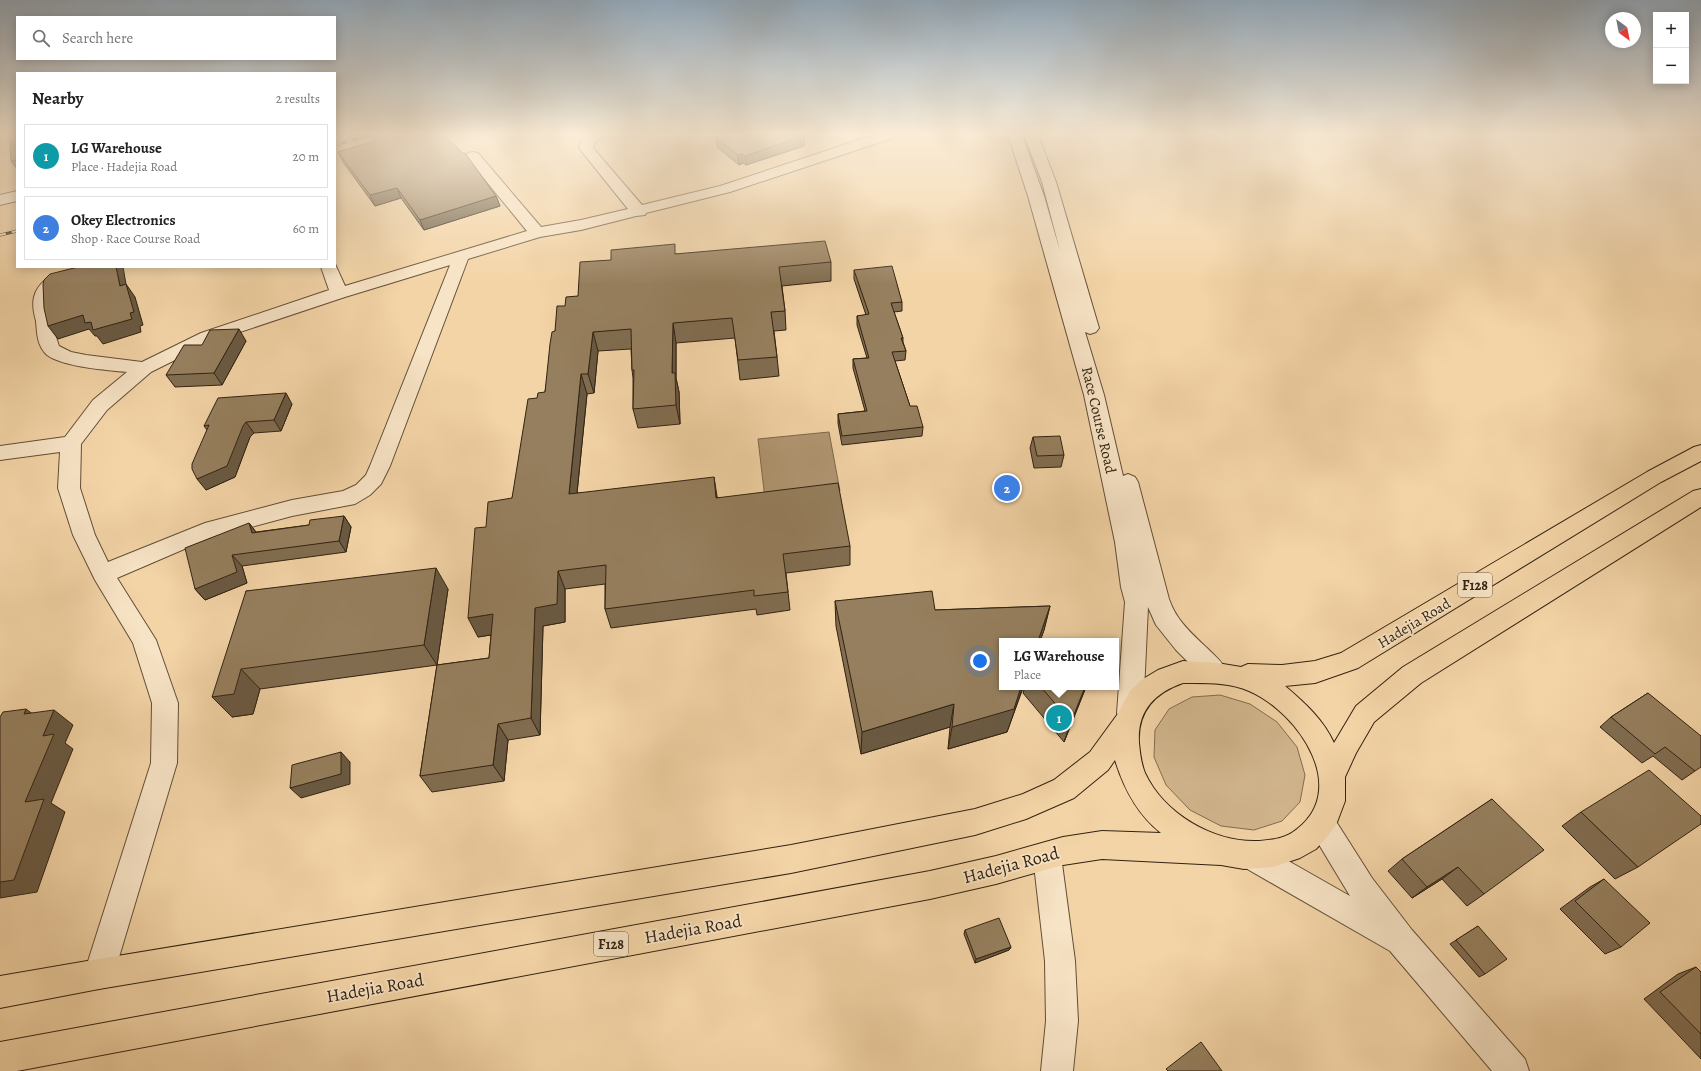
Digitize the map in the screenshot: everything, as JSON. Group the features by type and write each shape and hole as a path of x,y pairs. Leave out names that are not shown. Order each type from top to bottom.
{"main road":[{"name":"Hadejia Road","path":"1225,673 1282,676 1308,673 1349,661 1654,477 1701,452"},
{"name":"F128","path":"1221,851 1252,856 1280,853 1304,842 1322,824 1331,802 1332,776 1346,745 1365,714 1412,675 1701,497"},
{"name":"F128","path":"0,992 99,974 791,858 975,822 1026,806 1064,789 1100,761 1142,694 1160,680 1183,672 1225,673"},
{"path":"1225,673 1270,689 1300,713 1322,743 1332,776"},
{"path":"1128,718 1125,752 1136,783 1156,812 1186,836 1221,851"},
{"name":"Hadejia Road","path":"0,1058 930,885 996,870 1047,856 1062,850 1102,845 1221,851"}],"street":[{"path":"497,185 537,233"},
{"path":"617,185 639,212"},
{"path":"99,974 164,763 165,703 144,640 104,574 84,535 69,488 71,443 100,404 144,368 207,337 339,293 537,233 639,212 737,185"},
{"name":"Race Course Road","path":"1032,185 1094,395 1126,542 1133,587 1137,602 1128,718"},
{"name":"Race Course Road","path":"1050,185 1084,303 1157,599 1164,618 1185,643 1225,673"},
{"path":"0,200 16,196"},
{"path":"104,574 204,531 292,508 347,498 363,490 374,479 380,466 461,257"},
{"path":"98,268 63,277 54,282 45,290 42,298 47,342 55,352 68,358 144,368"},
{"path":"329,268 339,293"},
{"path":"0,452 71,443"},
{"path":"1322,824 1362,888 1401,942 1513,1071"},
{"path":"1047,856 1060,961 1062,1013 1057,1071"},
{"path":"1252,856 1401,942"}],"shaded area":[{"path":"829,432 840,491 765,499 758,439"},
{"path":"1220,695 1250,704 1277,722 1297,747 1305,775 1300,802 1282,821 1254,830 1221,826 1190,810 1166,785 1154,757 1155,730 1169,709 1192,697"}],"building":[{"path":"363,185 488,185 496,196 420,220 397,188 370,195"},
{"path":"825,241 831,262 779,267 785,311 771,312 777,357 738,360 732,318 673,323 672,373 675,373 676,405 633,409 634,370 632,370 631,329 593,332 588,374 581,374 569,494 714,477 716,498 838,483 850,546 783,554 788,592 754,596 754,590 605,609 606,565 558,571 557,604 535,608 531,718 498,724 493,765 420,776 437,665 489,658 493,614 468,618 475,528 486,527 488,502 512,498 528,399 537,398 538,393 545,392 550,344 552,332 555,331 557,306 565,306 566,297 578,296 580,262 611,260 611,250 675,244 675,254"},
{"path":"892,266 902,302 891,303 906,351 892,352 910,406 917,406 923,427 842,436 838,414 867,411 853,359 869,358 857,316 869,314 854,270"},
{"path":"74,268 116,268 120,286 126,284 134,312 130,313 132,319 93,330 91,322 85,323 83,315 48,326 44,308 43,284 44,280 50,274"},
{"path":"239,329 214,373 166,375 184,345 202,345 210,330"},
{"path":"286,393 274,420 246,422 227,466 197,479 192,469 192,464 209,425 204,426 218,398"},
{"path":"1060,436 1064,455 1037,456 1033,437"},
{"path":"344,516 339,541 232,555 237,572 195,589 185,548 249,523 252,533 309,525 310,520"},
{"path":"436,568 424,645 241,669 234,694 212,697 246,591"},
{"path":"932,591 935,610 1050,606 1039,638 999,638 999,690 1020,690 1014,709 952,727 954,704 862,732 835,601"},
{"path":"1044,690 1084,690 1071,722"},
{"path":"1648,693 1701,736 1701,767 1695,771 1665,747 1655,754 1611,717"},
{"path":"26,709 24,714 54,710 43,736 54,734 25,802 44,799 14,880 0,882 0,717 3,712"},
{"path":"341,752 341,774 290,788 292,765"},
{"path":"1649,770 1701,816 1701,824 1638,867 1581,812"},
{"path":"1492,799 1544,850 1484,894 1458,867 1427,887 1402,859"},
{"path":"1604,879 1650,923 1621,947 1575,901"},
{"path":"999,918 1011,947 976,959 965,930"},
{"path":"1478,926 1507,959 1485,974 1456,940"},
{"path":"1696,967 1701,972 1701,1034 1660,992"},
{"path":"1201,1042 1222,1071 1168,1071 1166,1069"}],"railway":[{"path":"0,235 16,231"}],"place":[{"name":"Okey Electronics","path":"1007,488"},
{"name":"LG Warehouse","path":"1059,718"}]}
